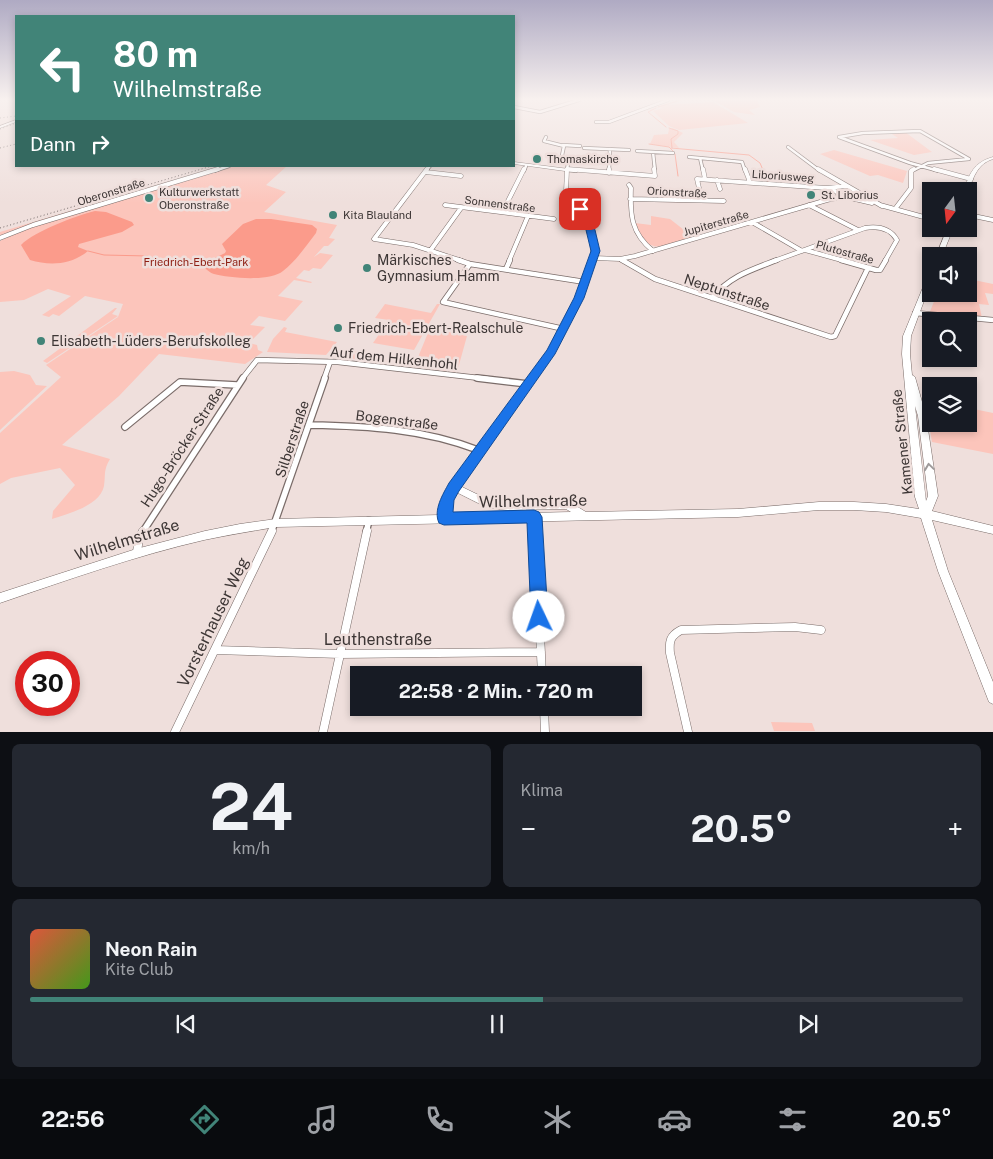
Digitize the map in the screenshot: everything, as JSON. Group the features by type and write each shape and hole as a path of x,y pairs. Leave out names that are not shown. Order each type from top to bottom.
{"main road":[{"path":"970,182 977,165 993,158"},
{"path":"444,518 447,499 454,487 478,450 528,384 564,329 594,258 594,241 587,221 566,192 566,170 515,163"},
{"name":"Kamener Straße","path":"922,297 907,336 920,498 943,571 993,698"},
{"path":"454,487 486,503 506,506 568,505 585,516"},
{"name":"Wilhelmstraße","path":"0,598 137,552 193,537 276,523 738,513 836,506 886,508 926,514 993,530"}],"street":[{"path":"856,134 839,137 920,166 971,179"},
{"path":"895,209 911,188 911,171 928,163 970,160 926,134"},
{"path":"546,137 544,141 580,146"},
{"path":"563,145 561,160 568,163 566,170 655,176 653,152"},
{"path":"788,146 802,158 857,194 882,206"},
{"path":"584,148 629,150"},
{"path":"609,173 610,149"},
{"path":"637,151 674,153"},
{"path":"689,157 742,162 750,182"},
{"path":"699,188 697,179 706,179 700,158"},
{"path":"503,211 526,166"},
{"name":"Oberonstraße","path":"0,238 33,225 226,167"},
{"path":"429,167 374,239 408,244 470,264 585,282"},
{"path":"426,172 461,176"},
{"name":"Liboriusweg","path":"706,179 831,188 847,186"},
{"path":"717,180 720,189"},
{"name":"Orionstraße","path":"629,185 631,188 630,199 633,231 644,245 653,251"},
{"path":"831,188 842,196 922,216"},
{"name":"Jupiterstraße","path":"594,258 620,260 808,205 857,194"},
{"name":"Orionstraße","path":"630,199 724,201"},
{"name":"Sonnenstraße","path":"445,205 554,219"},
{"path":"808,205 858,230"},
{"path":"430,250 461,208"},
{"path":"506,269 528,216"},
{"path":"978,217 993,220"},
{"name":"Plutostraße","path":"752,222 804,250 880,270 896,245 896,237 880,227 870,226 858,230"},
{"path":"712,298 731,278 858,230"},
{"name":"Neptunstraße","path":"620,260 655,279 831,337 835,336 868,268"},
{"path":"470,264 443,302 564,329"},
{"path":"915,313 993,320"},
{"name":"Auf dem Hilkenhohl","path":"257,360 330,362 528,384"},
{"name":"Hugo-Bröcker-Straße","path":"137,552 140,538 149,520 238,385 257,360"},
{"name":"Silberstraße","path":"276,523 330,362"},
{"path":"125,427 180,382 238,385"},
{"name":"Bogenstraße","path":"310,425 358,426 409,431 465,444 478,450"},
{"path":"534,517 542,666"},
{"path":"323,732 369,520"},
{"name":"Vorsterhauser Weg","path":"175,732 276,523"},
{"path":"688,732 670,653 669,641 672,634 681,630 795,627 821,630"},
{"name":"Leuthenstraße","path":"215,650 340,654 541,652"},
{"path":"544,716 545,732"}],"green space":[{"path":"682,134 674,142 679,148 650,144 654,135"},
{"path":"892,134 908,134 932,152 914,155 870,140 898,138"},
{"path":"834,150 907,171 903,183 878,175 870,176 820,154"},
{"name":"Friedrich-Ebert-Park","path":"218,167 222,167 198,175 226,167 286,167 266,185 286,192 264,212 337,225 329,238 335,239 328,246 324,246 314,257 320,253 333,255 321,269 304,270 296,278 312,282 294,280 278,296 303,301 285,321 259,316 250,325 265,327 249,343 257,345 258,350 263,352 245,364 159,354 119,396 62,445 110,459 106,470 104,486 96,499 74,512 52,519 53,511 75,485 60,468 11,478 0,484 0,433 61,377 46,365 118,317 123,304 85,296 59,316 53,314 49,317 42,315 71,296 48,289 24,300 0,302 0,241 18,232 78,213 0,236 0,232"},
{"path":"651,216 670,219 693,237 665,246 652,245 646,242 635,223 651,225"},
{"path":"977,281 993,284 993,294 985,293 989,305 979,304 982,318 977,318 977,312 930,312 934,302 977,302"},
{"path":"385,304 431,313 437,304 440,304 414,350 373,343 389,320 375,318"},
{"path":"117,308 112,314 118,316 47,363 43,361"},
{"path":"284,327 287,328 285,332 337,342 326,355 267,352 273,339"},
{"path":"430,328 467,336 457,372 414,367"},
{"path":"342,349 368,354 366,357 390,362 336,357"},
{"path":"14,371 30,375 36,385 47,386 0,430 0,372"},
{"path":"977,410 993,413 993,454 932,442 930,432 977,432"},
{"path":"771,722 812,723 815,731 774,731"}],"shaded area":[{"path":"95,211 106,212 132,222 134,225 122,232 79,244 78,247 88,251 67,262 45,263 30,260 21,245 45,229"},
{"path":"256,219 271,219 312,225 317,229 297,258 288,267 269,277 229,277 212,273 201,265 225,253 226,251 222,244 243,224"}],"waterway":[{"path":"672,148 671,139 678,134"},
{"path":"649,144 669,147 674,152"},
{"path":"671,148 749,155 760,163 768,182"},
{"path":"675,154 678,176"},
{"path":"88,251 104,255 148,256"},
{"path":"167,258 175,260"},
{"path":"175,260 203,264"}],"railway":[{"path":"0,148 15,144"},
{"path":"0,228 209,167"}],"place":[{"name":"Thomaskirche","path":"537,159"},
{"name":"St. Liborius","path":"811,195"},
{"name":"Kulturwerkstatt Oberonstraße","path":"149,198"},
{"name":"Kita Blauland","path":"333,215"},
{"name":"Märkisches Gymnasium Hamm","path":"367,268"},
{"name":"Friedrich-Ebert-Realschule","path":"338,328"},
{"name":"Elisabeth-Lüders-Berufskolleg","path":"41,341"}],"route":[{"path":"539,617 534,517 444,518 447,499 454,487 478,450 552,352 579,298 595,251 594,241 587,221 580,209"}]}
